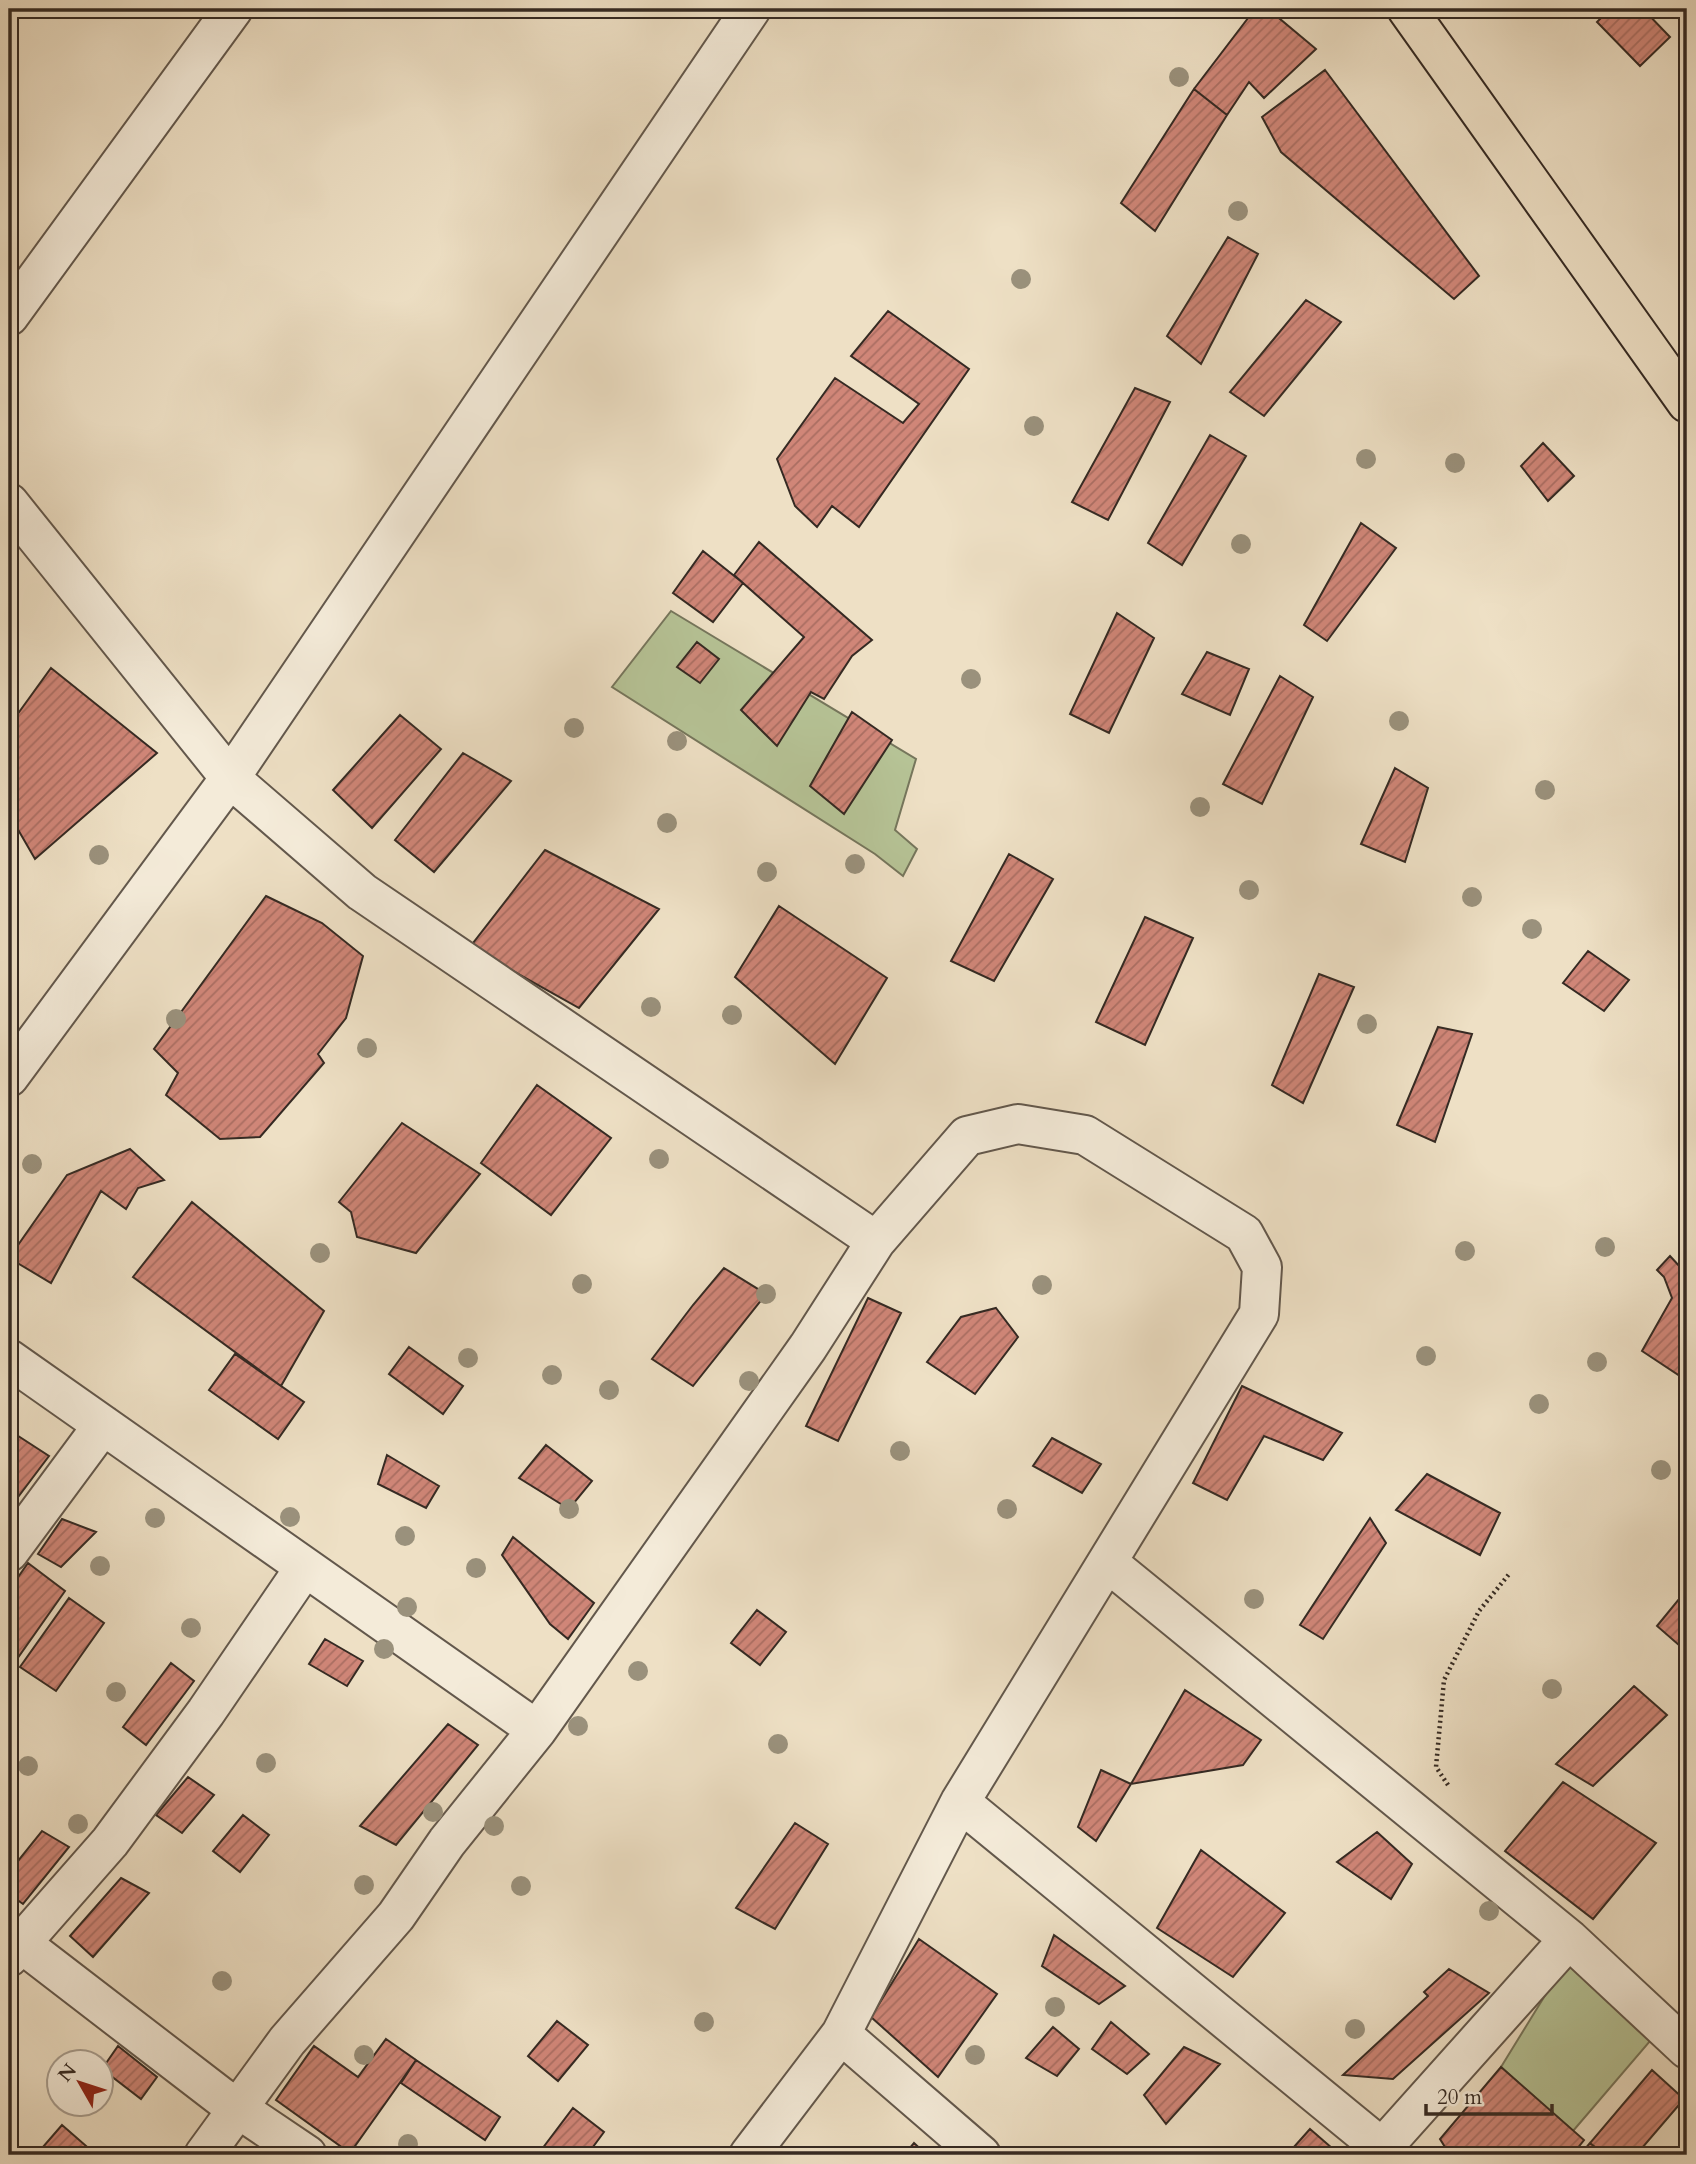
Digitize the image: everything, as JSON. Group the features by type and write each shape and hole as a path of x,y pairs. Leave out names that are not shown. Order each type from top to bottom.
{"main road":[{"path":"1407,9 1687,403"}],"street":[{"path":"9,316 233,9"},
{"path":"9,1077 230,778 751,9"},
{"path":"9,503 230,778 362,892 876,1241"},
{"path":"204,2155 287,2041 396,1916 447,1842 537,1730 808,1347 876,1241 967,1136 1018,1124 1085,1135 1244,1234 1262,1267 1259,1314 960,1802 841,2034 749,2155"},
{"path":"9,1359 537,1730"},
{"path":"9,1552 103,1425"},
{"path":"1107,1562 1569,1939 1687,2049"},
{"path":"305,1567 206,1712 110,1842 12,1945 307,2155"},
{"path":"960,1802 1383,2153 1569,1939"},
{"path":"841,2034 981,2155"}],"path":[{"path":"1450,1788 1436,1767 1444,1680 1479,1611 1510,1573"}],"green space":[{"path":"671,611 916,759 895,830 917,849 903,876 875,854 612,687"},
{"path":"1573,1950 1662,2027 1573,2131 1501,2067"}],"building":[{"path":"1255,9 1268,9 1316,49 1264,98 1249,82 1227,115 1194,89"},
{"path":"1610,9 1643,9 1670,37 1640,66 1597,22"},
{"path":"1325,70 1479,276 1454,299 1281,152 1262,117"},
{"path":"1194,89 1227,115 1155,231 1121,203"},
{"path":"1228,237 1258,254 1201,364 1167,336"},
{"path":"1306,300 1341,322 1264,416 1230,392"},
{"path":"888,311 969,369 859,527 832,506 817,527 795,506 777,459 835,378 903,423 919,404 851,356"},
{"path":"1135,388 1170,402 1108,520 1072,502"},
{"path":"1210,435 1246,456 1182,565 1148,543"},
{"path":"1543,443 1574,476 1548,501 1521,466"},
{"path":"1361,523 1396,548 1327,641 1304,625"},
{"path":"759,542 872,640 852,656 824,699 811,692 777,746 741,710 804,637 734,575"},
{"path":"703,551 743,583 713,622 673,593"},
{"path":"1117,613 1154,638 1109,733 1070,714"},
{"path":"697,642 719,659 700,683 677,667"},
{"path":"1207,652 1249,669 1230,715 1182,694"},
{"path":"51,668 157,753 35,859 9,814 9,726"},
{"path":"1280,676 1313,697 1262,804 1223,784"},
{"path":"852,712 892,740 844,814 810,786"},
{"path":"400,715 441,749 372,828 333,790"},
{"path":"463,753 511,781 434,872 395,840"},
{"path":"1395,768 1428,788 1405,862 1361,844"},
{"path":"545,850 659,909 579,1008 470,947"},
{"path":"1009,854 1053,879 994,981 951,961"},
{"path":"266,896 322,923 363,956 346,1018 318,1054 324,1063 260,1137 220,1139 166,1095 178,1073 154,1049"},
{"path":"779,906 887,978 835,1064 735,977"},
{"path":"1145,917 1193,938 1145,1045 1096,1022"},
{"path":"1588,951 1629,980 1604,1011 1563,983"},
{"path":"1319,974 1354,987 1303,1103 1272,1085"},
{"path":"1438,1027 1472,1034 1435,1142 1397,1125"},
{"path":"537,1085 611,1138 551,1215 481,1163"},
{"path":"402,1123 480,1174 416,1253 357,1237 351,1212 339,1202"},
{"path":"130,1149 164,1180 138,1188 126,1209 101,1191 51,1283 9,1258 67,1175"},
{"path":"192,1202 324,1311 281,1386 133,1277"},
{"path":"1670,1256 1681,1268 1687,1268 1687,1365 1680,1376 1642,1351 1672,1298 1664,1277 1657,1270"},
{"path":"724,1268 766,1294 693,1386 652,1359"},
{"path":"868,1298 901,1313 838,1441 806,1426"},
{"path":"996,1308 1018,1337 975,1394 927,1362 961,1317"},
{"path":"409,1347 463,1386 443,1414 389,1374"},
{"path":"235,1354 304,1402 278,1439 209,1390"},
{"path":"1242,1386 1342,1433 1323,1460 1264,1436 1227,1500 1193,1483"},
{"path":"9,1430 49,1456 9,1509"},
{"path":"1052,1438 1101,1464 1082,1493 1033,1466"},
{"path":"546,1445 592,1481 569,1509 519,1478"},
{"path":"387,1455 439,1486 426,1508 378,1484"},
{"path":"1427,1474 1500,1513 1480,1555 1396,1510"},
{"path":"1370,1518 1386,1543 1323,1639 1300,1625"},
{"path":"62,1519 96,1532 61,1567 38,1554"},
{"path":"513,1537 594,1603 568,1639 550,1624 502,1555"},
{"path":"28,1563 65,1591 17,1659 9,1653 9,1590"},
{"path":"69,1598 104,1623 56,1691 20,1667"},
{"path":"1679,1599 1687,1604 1687,1652 1657,1626"},
{"path":"757,1610 786,1632 760,1665 731,1643"},
{"path":"325,1639 363,1661 347,1686 309,1664"},
{"path":"171,1663 194,1681 146,1745 123,1727"},
{"path":"1634,1686 1667,1715 1593,1786 1556,1764"},
{"path":"1185,1690 1261,1740 1243,1765 1131,1784"},
{"path":"448,1724 478,1745 396,1845 360,1826"},
{"path":"1101,1770 1131,1784 1096,1841 1078,1827"},
{"path":"188,1777 214,1795 182,1833 156,1815"},
{"path":"1563,1782 1656,1843 1593,1919 1505,1851"},
{"path":"243,1815 269,1835 240,1872 213,1851"},
{"path":"795,1823 828,1844 775,1929 736,1908"},
{"path":"42,1831 69,1847 23,1904 9,1894 9,1872"},
{"path":"1377,1832 1412,1864 1391,1899 1337,1862"},
{"path":"1201,1850 1285,1913 1233,1977 1157,1928"},
{"path":"121,1878 149,1893 93,1957 70,1936"},
{"path":"1054,1935 1125,1986 1099,2004 1042,1966"},
{"path":"919,1939 997,1994 938,2077 871,2017"},
{"path":"1449,1969 1489,1993 1393,2079 1343,2075 1428,1996 1424,1992"},
{"path":"557,2021 588,2045 558,2081 528,2056"},
{"path":"1111,2022 1149,2054 1127,2074 1092,2049"},
{"path":"1053,2027 1079,2049 1057,2076 1026,2058"},
{"path":"386,2039 416,2060 350,2153 276,2100 314,2046 358,2077"},
{"path":"118,2046 157,2077 141,2099 116,2080"},
{"path":"1184,2047 1220,2064 1166,2124 1144,2095"},
{"path":"416,2060 500,2117 485,2140 401,2083"},
{"path":"1501,2067 1584,2140 1572,2155 1450,2155 1440,2139"},
{"path":"1652,2070 1684,2099 1636,2155 1605,2155 1590,2143"},
{"path":"573,2108 604,2132 587,2155 550,2155 542,2149"},
{"path":"62,2125 93,2152 90,2155 36,2155"},
{"path":"1310,2129 1340,2155 1304,2155 1294,2147"},
{"path":"914,2143 927,2155 904,2155"},
{"path":"1590,2143 1605,2155 1580,2155"}]}
